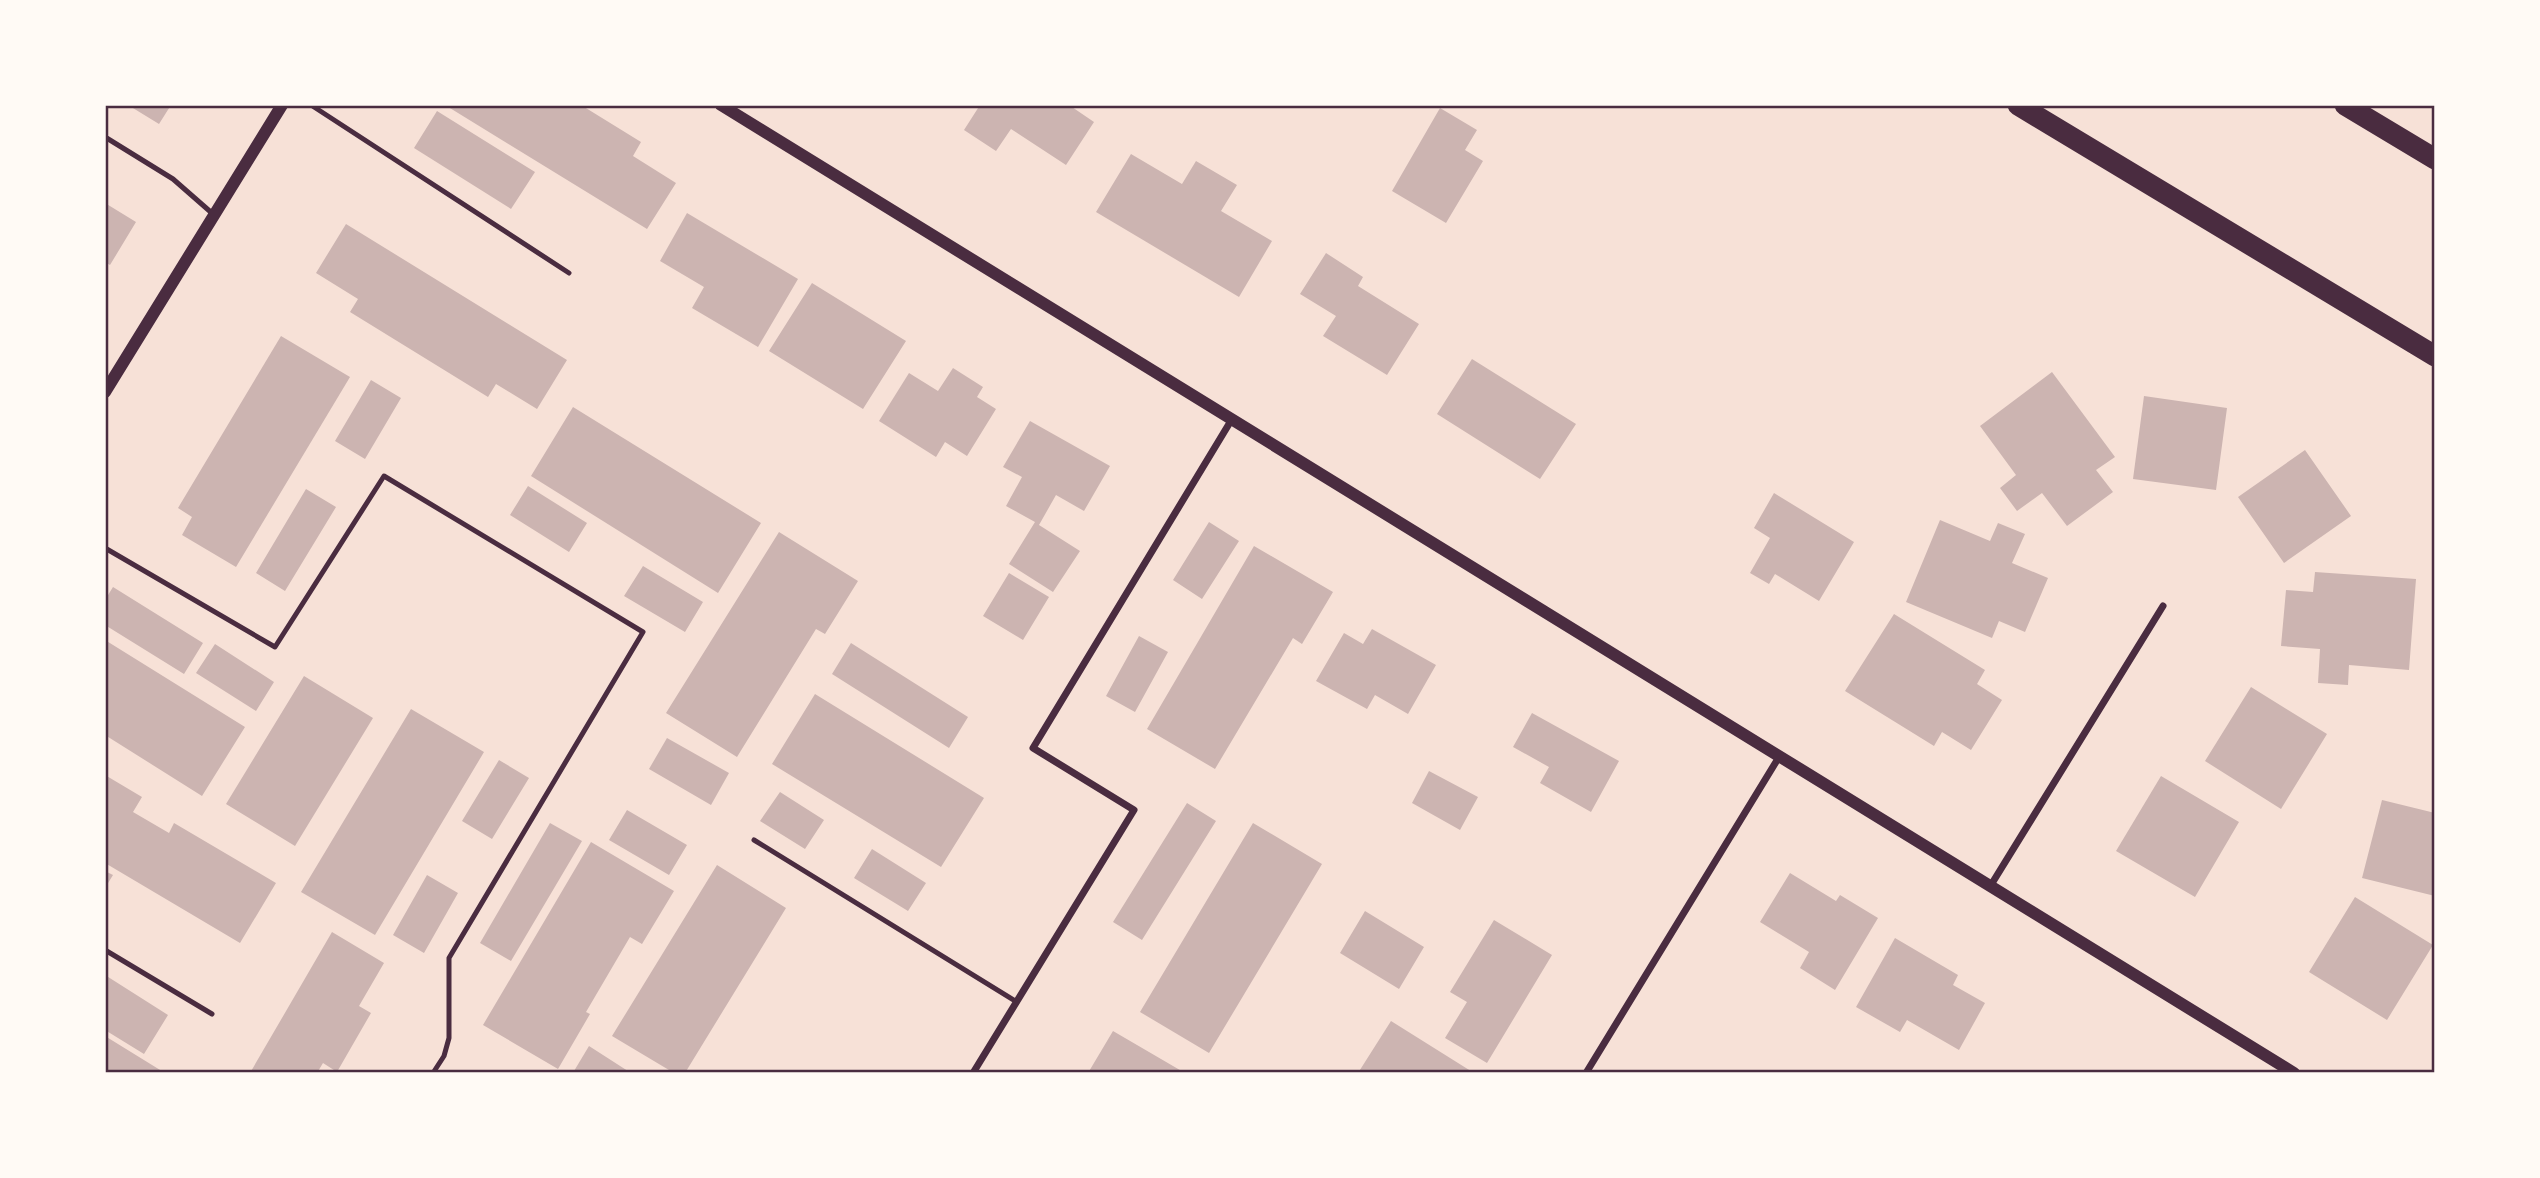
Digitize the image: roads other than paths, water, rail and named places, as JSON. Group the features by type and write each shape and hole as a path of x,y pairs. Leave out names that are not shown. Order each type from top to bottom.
{"highway":[{"path":"2018,105 2435,356"},
{"path":"2345,105 2435,159"}],"street":[{"path":"105,392 282,105"},
{"path":"720,105 2294,1073"},
{"path":"973,1073 1134,810 1033,748 1232,418"},
{"path":"1991,885 2163,606"},
{"path":"1586,1073 1779,757"}],"lane":[{"path":"311,105 569,273"},
{"path":"105,137 173,179 213,214"},
{"path":"105,548 275,647 384,476 643,632 449,958 449,1038 444,1056 433,1073"},
{"path":"754,840 1017,1002"},
{"path":"105,950 212,1014"}]}
